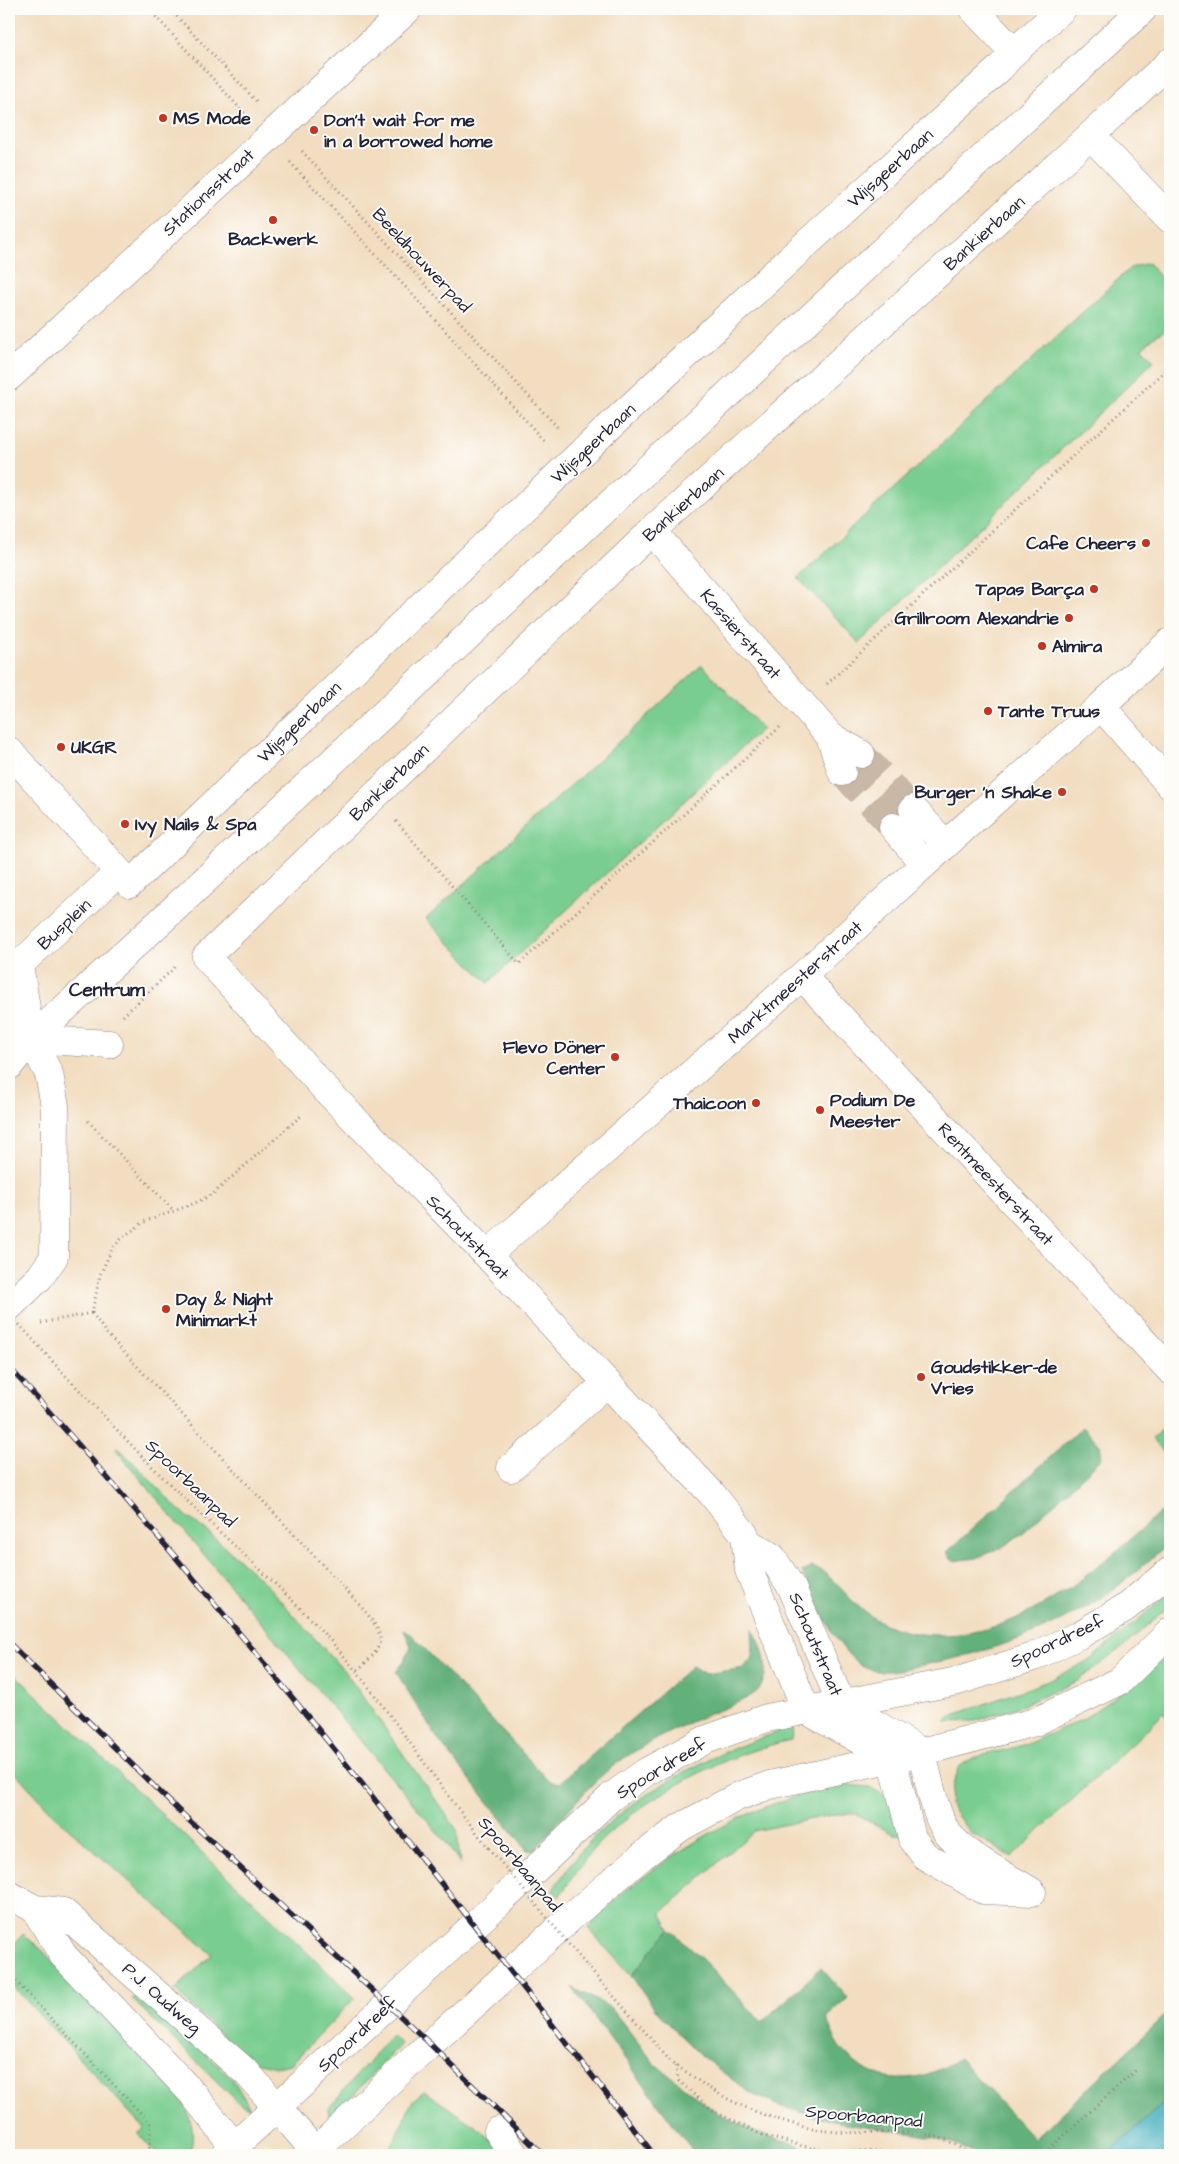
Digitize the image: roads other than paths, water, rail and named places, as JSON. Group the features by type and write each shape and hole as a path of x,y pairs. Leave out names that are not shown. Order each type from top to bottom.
{"street":[{"name":"Stationsstraat","path":"9,377 408,9"},
{"path":"973,9 1014,52"},
{"name":"Wijsgeerbaan","path":"124,878 794,255 1000,68 1014,52 1062,9"},
{"path":"9,1066 20,1037 1143,9"},
{"name":"Bankierbaan","path":"206,957 652,532 1091,136 1170,62"},
{"path":"1091,136 1170,219"},
{"name":"Kassierstraat","path":"652,532 830,736 861,754"},
{"name":"Marktmeesterstraat","path":"487,1255 802,976 945,844 1101,706 1170,642"},
{"path":"1101,706 1170,785"},
{"name":"Kassierstraat","path":"830,736 842,772"},
{"path":"9,751 124,878"},
{"path":"913,809 945,844"},
{"path":"893,827 924,864"},
{"name":"Busplein","path":"9,1307 40,1277 54,1257 55,1106 49,1074 20,1037 14,960 124,878"},
{"name":"Schoutstraat","path":"206,957 328,1092 487,1255 712,1494 745,1535 749,1570 806,1710 892,1758"},
{"name":"Rentmeesterstraat","path":"802,976 1170,1370"},
{"path":"20,1037 109,1044"},
{"path":"512,1468 607,1383"},
{"name":"Schoutstraat","path":"747,1542 772,1557 792,1588 841,1703 922,1752"},
{"name":"Spoordreef","path":"234,2152 277,2107 611,1797 646,1772 705,1740 767,1718 958,1681 1033,1657 1079,1635 1125,1608 1170,1571"},
{"path":"315,2154 408,2064 579,1910 642,1856 681,1826 739,1796 770,1785 922,1752 1035,1722 1075,1704 1120,1680 1170,1632"},
{"path":"892,1758 912,1838 925,1856 983,1890 1032,1892 987,1865 958,1844 945,1830 922,1752"},
{"name":"P.J. Oudweg","path":"9,1896 35,1909 63,1912 247,2073 315,2154"},
{"path":"35,1909 63,1955 193,2094 234,2152"},
{"path":"498,2130 514,2155"}],"water":[{"path":"1170,2097 1170,2155 1107,2155"}],"tunnel":[{"path":"861,754 913,809"},
{"path":"842,772 893,827"}],"railway":[{"path":"9,1367 177,1558 258,1656 418,1854 654,2155"},
{"path":"9,1643 178,1810 426,2040 543,2155"}],"place":[{"name":"MS Mode","path":"163,118"},
{"name":"Don't wait for me in a borrowed home","path":"314,130"},
{"name":"Backwerk","path":"273,220"},
{"name":"Cafe Cheers","path":"1146,543"},
{"name":"Tapas Barça","path":"1094,589"},
{"name":"Grillroom Alexandrie","path":"1069,618"},
{"name":"Almira","path":"1042,646"},
{"name":"Tante Truus","path":"988,711"},
{"name":"UKGR","path":"61,747"},
{"name":"Burger 'n Shake","path":"1062,792"},
{"name":"Ivy Nails & Spa","path":"125,824"},
{"name":"Flevo Döner Center","path":"615,1057"},
{"name":"Thaicoon","path":"756,1103"},
{"name":"Podium De Meester","path":"820,1110"},
{"name":"Day & Night Minimarkt","path":"166,1309"},
{"name":"Goudstikker-de Vries","path":"921,1377"}],"district":[{"name":"Centrum","path":"107,989"}]}
